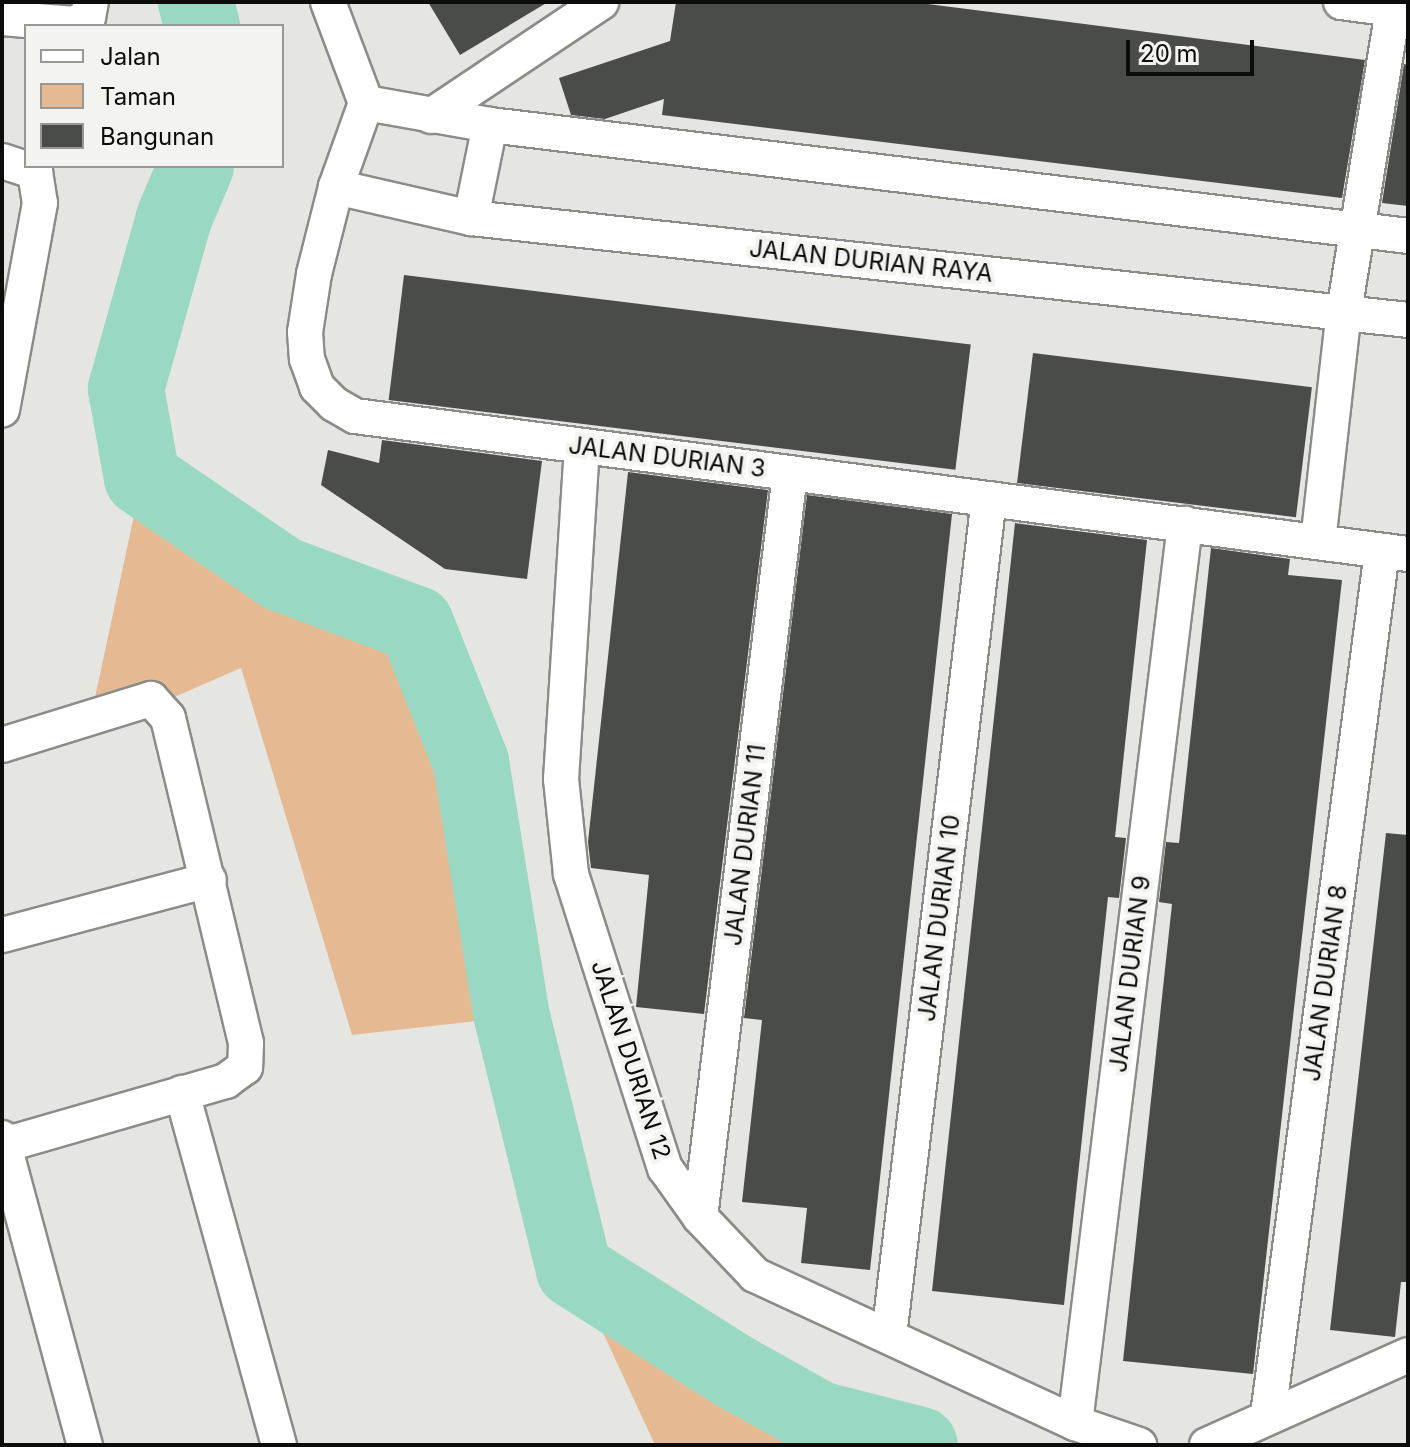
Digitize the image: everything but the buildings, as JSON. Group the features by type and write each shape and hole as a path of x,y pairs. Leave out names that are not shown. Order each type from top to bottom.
{"street":[{"path":"328,2 366,103 490,125 1408,236"},
{"path":"431,116 601,2"},
{"path":"1318,542 1356,230 1400,10 1341,2"},
{"path":"2,18 74,24 89,9"},
{"name":"JALAN DURIAN 3","path":"366,103 336,187 314,274 305,332 307,359 317,387 334,404 355,416 1395,552"},
{"path":"471,218 490,125"},
{"path":"2,161 35,172 40,203 2,410"},
{"name":"JALAN DURIAN RAYA","path":"336,187 471,218 1408,320"},
{"name":"JALAN DURIAN 12","path":"582,446 561,779 571,874 665,1168 700,1217 755,1275 1075,1423 1139,1445"},
{"name":"JALAN DURIAN 11","path":"700,1217 790,473"},
{"name":"JALAN DURIAN 10","path":"889,1336 989,499"},
{"name":"JALAN DURIAN 9","path":"1075,1423 1185,524"},
{"name":"JALAN DURIAN 8","path":"1268,1415 1395,552"},
{"path":"2,745 151,699 168,718 246,1043 245,1067 226,1081 3,1141 12,1219 85,1445"},
{"path":"2,935 209,880"},
{"path":"182,1093 279,1445"},
{"path":"1207,1445 1268,1415 1408,1355"}],"green space":[{"path":"142,478 282,574 416,624 471,762 512,1017 352,1035 241,668 87,735"},
{"path":"574,1270 819,1419 919,1445 655,1445"}],"waterway":[{"path":"196,2 202,24"},
{"path":"195,168 174,218 126,389 142,478 282,574 416,624 471,762 512,1017 574,1270 735,1372 819,1419 920,1445"}]}
